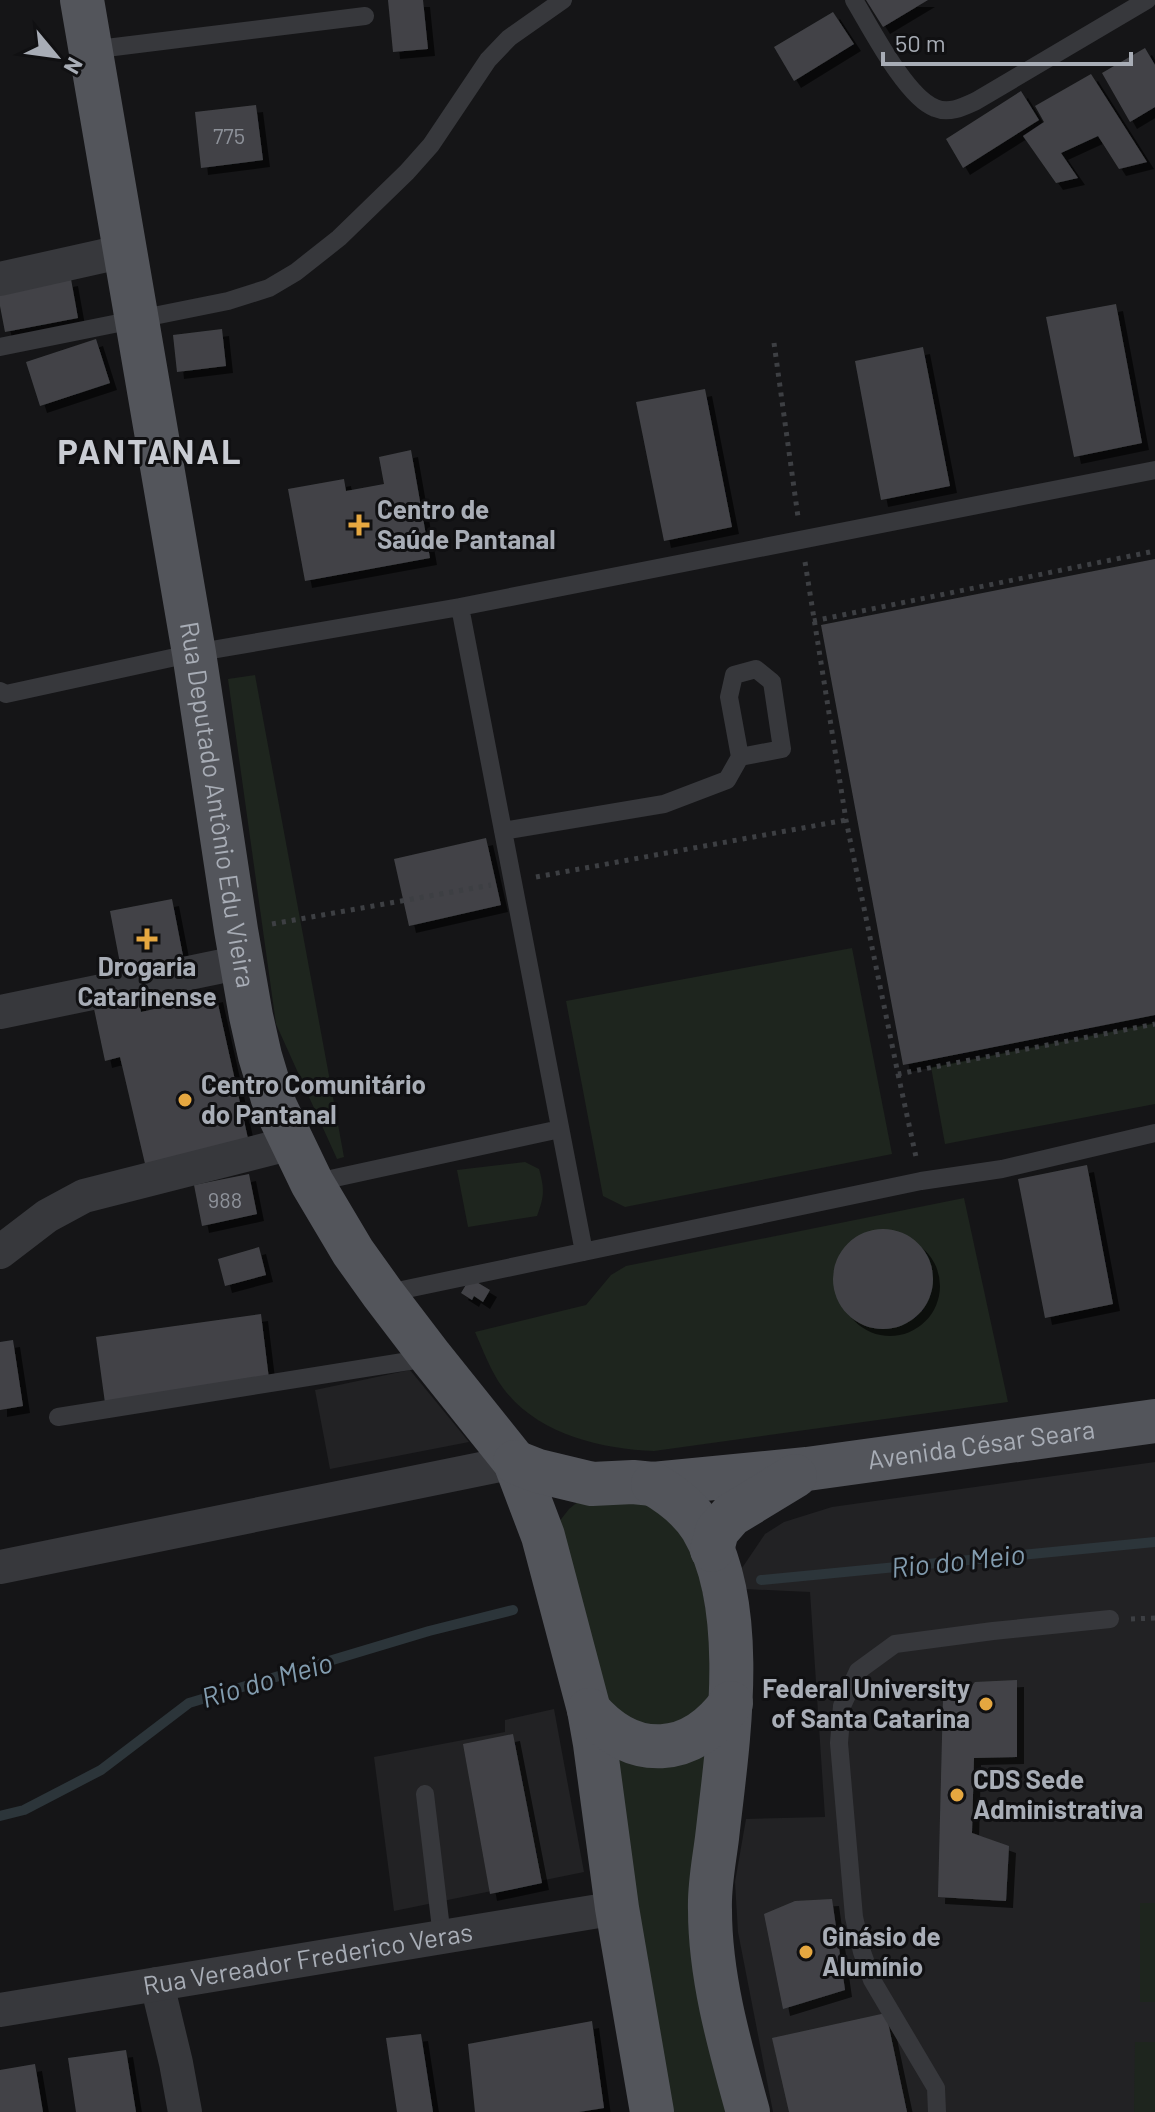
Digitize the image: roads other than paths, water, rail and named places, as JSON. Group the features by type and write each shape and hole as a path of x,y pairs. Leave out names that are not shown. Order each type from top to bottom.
{"main road":[{"name":"Rua Deputado Antônio Edu Vieira","path":"82,0 194,653 239,946 260,1056 275,1106 312,1183 353,1252 515,1462 543,1536"},
{"name":"Avenida César Seara","path":"515,1462 592,1484 653,1484 807,1469 1155,1421"},
{"name":"Avenida César Seara","path":"712,1550 717,1531 731,1515 807,1469"},
{"path":"592,1484 570,1498 555,1514 543,1536 589,1710 617,1908 652,2112"},
{"path":"653,1484 686,1508 701,1528 720,1574 728,1613 731,1703 710,1909 718,1986 731,2051 748,2112"},
{"path":"589,1710 616,1735 633,1743 652,1746 689,1740 720,1719 731,1703"}],"street":[{"path":"0,279 125,251"},
{"path":"0,1012 239,946"},
{"path":"0,1252 47,1216 84,1196 292,1143"},
{"path":"0,1567 515,1462"},
{"name":"Rua Vereador Frederico Veras","path":"0,2010 617,1908"},
{"path":"157,1984 185,2112"}],"lane":[{"path":"0,347 228,301 269,288 296,272 339,238 407,172 431,145 488,60 509,38 563,0"},
{"path":"854,0 906,85 918,99 937,109 957,110 1147,0"},
{"path":"90,50 365,16"},
{"path":"0,691 6,694 194,653 460,607 1155,470"},
{"path":"460,607 584,1252"},
{"path":"503,831 664,804 727,780 740,757 729,697 734,675 756,669 772,682 782,749 740,757"},
{"path":"312,1183 560,1129"},
{"path":"383,1294 921,1181 1002,1169 1155,1133"},
{"path":"58,1417 431,1357"},
{"path":"937,2112 936,2088 872,1980 862,1952 854,1917 839,1743 842,1706 858,1671 895,1644 1110,1619"},
{"path":"425,1794 442,1937"}],"waterway":[{"name":"Rio do Meio","path":"761,1580 1155,1542"},
{"name":"Rio do Meio","path":"0,1816 24,1810 101,1770 189,1703 429,1631 513,1610"}],"place":[{"name":"Centro de Saúde Pantanal","path":"359,525"},
{"name":"Drogaria Catarinense","path":"147,939"},
{"name":"Centro Comunitário do Pantanal","path":"185,1100"},
{"name":"Federal University of Santa Catarina","path":"986,1704"},
{"name":"CDS Sede Administrativa","path":"957,1795"},
{"name":"Ginásio de Alumínio","path":"806,1952"}],"district":[{"name":"PANTANAL","path":"150,452"}]}
